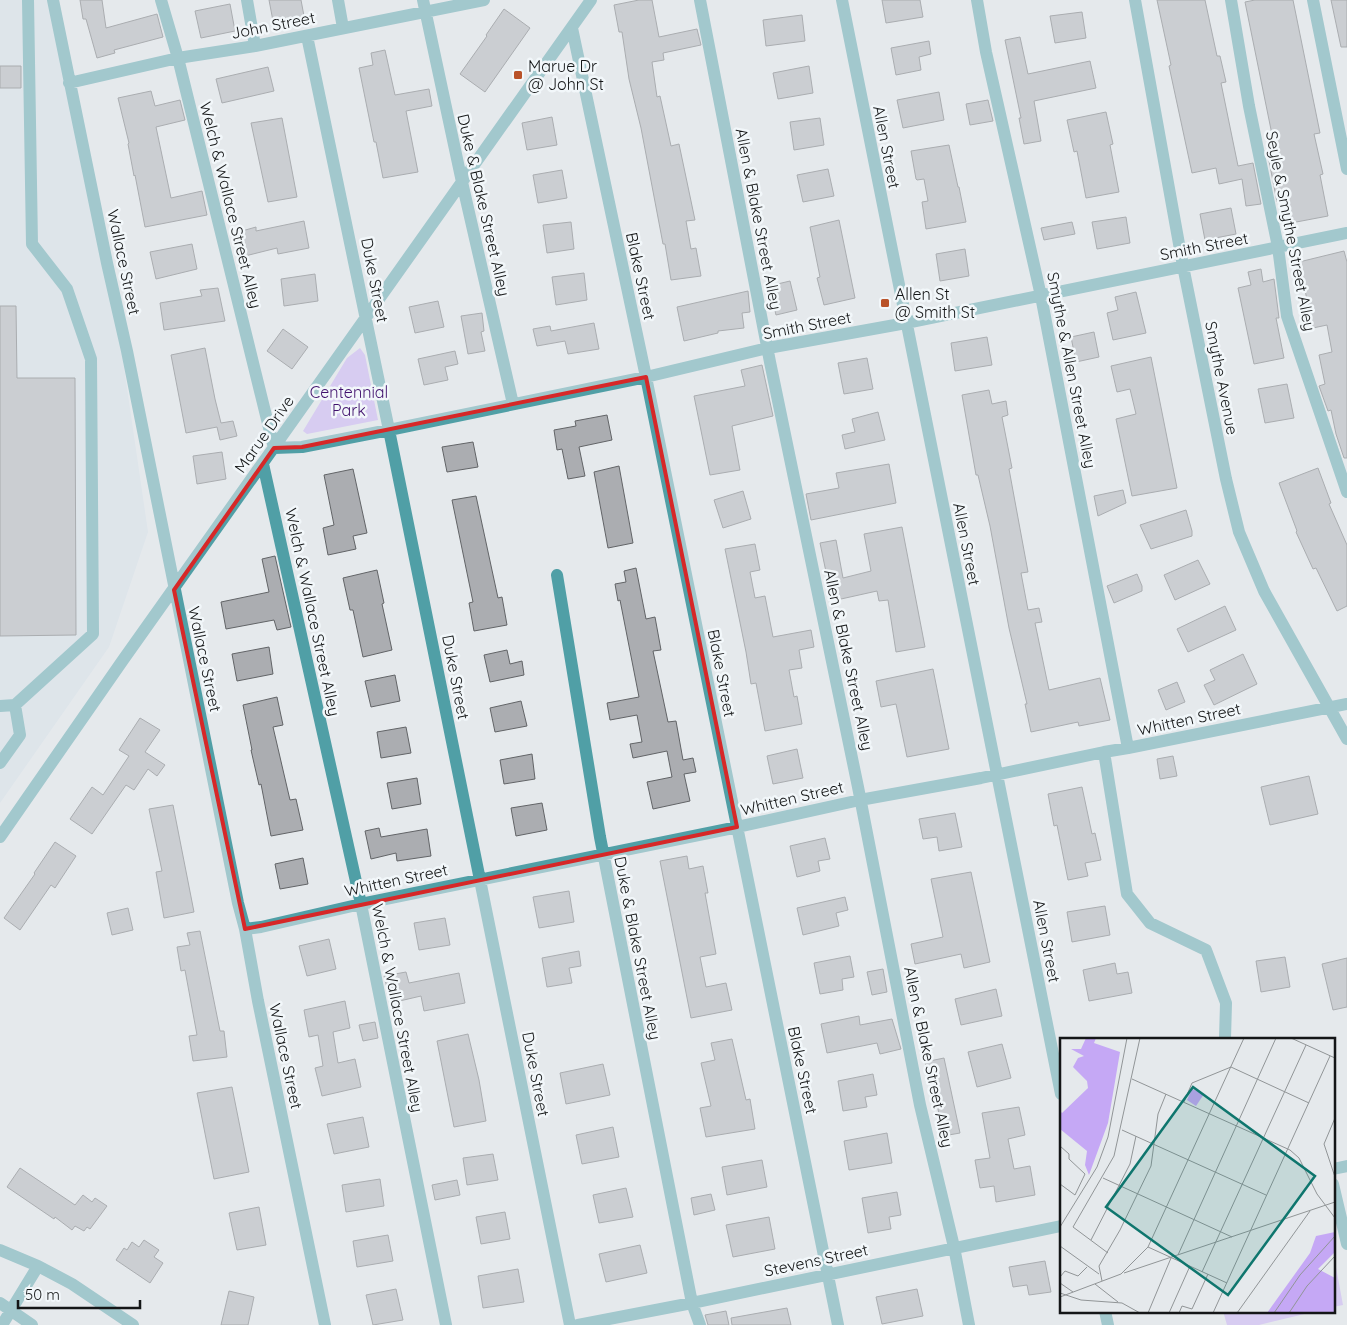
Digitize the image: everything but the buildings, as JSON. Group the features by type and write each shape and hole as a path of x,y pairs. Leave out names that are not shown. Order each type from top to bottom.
{"street":[{"path":"0,706 14,705 93,634 91,359 67,288 32,244 28,0"},
{"name":"Wallace Street","path":"53,0 127,351 174,590 325,1325"},
{"name":"Welch & Wallace Street Alley","path":"161,0 178,58 274,448"},
{"path":"247,0 255,46"},
{"path":"338,0 344,28"},
{"name":"John Street","path":"69,83 178,58 255,46 344,28 424,6 484,0"},
{"name":"Marue Drive","path":"0,838 123,660 591,0"},
{"name":"Allen & Blake Street Alley","path":"700,0 920,1105 954,1247 969,1325"},
{"name":"Allen Street","path":"842,0 1060,1089"},
{"name":"Smythe & Allen Street Alley","path":"976,0 1041,296 1128,748"},
{"name":"Smythe Avenue","path":"1135,0 1183,266 1226,480 1239,532 1264,591 1347,739"},
{"name":"Seyle & Smythe Street Alley","path":"1231,0 1278,247 1287,316 1347,492"},
{"path":"1313,0 1347,169"},
{"name":"Duke & Blake Street Alley","path":"424,6 512,404"},
{"name":"Blake Street","path":"572,28 646,377 838,1325"},
{"name":"Duke Street","path":"307,36 366,316 570,1325"},
{"name":"Smith Street","path":"274,448 302,447 389,430 646,377 768,348 906,323 1347,233"},
{"name":"Welch & Wallace Street Alley","path":"263,464 361,904 446,1325"},
{"name":"Duke & Blake Street Alley","path":"557,575 604,854 692,1303 700,1325"},
{"name":"Whitten Street","path":"245,929 480,879 737,828 860,800 997,775 1347,704"},
{"path":"0,763 20,735 14,705"},
{"path":"1104,752 1127,894 1150,924 1206,950 1226,1003 1225,1038"},
{"path":"1334,1169 1347,1166"},
{"path":"1334,1188 1347,1244"},
{"name":"Stevens Street","path":"578,1325 1060,1226"},
{"path":"0,1250 38,1266 72,1284 132,1325"},
{"path":"2,1325 38,1266"},
{"path":"0,1303 32,1325"},
{"path":"1105,1312 1108,1325"}],"highlighted area":[{"path":"646,377 737,827 245,929 174,590 274,448 302,447"}],"shaded area":[{"path":"0,0 57,0 114,299 148,532 109,647 0,803"}],"green space":[{"name":"Centennial Park","path":"360,348 365,355 378,420 307,434 303,431 347,358"},
{"path":"1334,1256 1343,1305 1334,1307"},
{"path":"1223,1312 1313,1312 1259,1325 1227,1325"}],"place":[{"name":"Marue Dr @ John St","path":"518,75"},
{"name":"Allen St @ Smith St","path":"885,303"}]}
